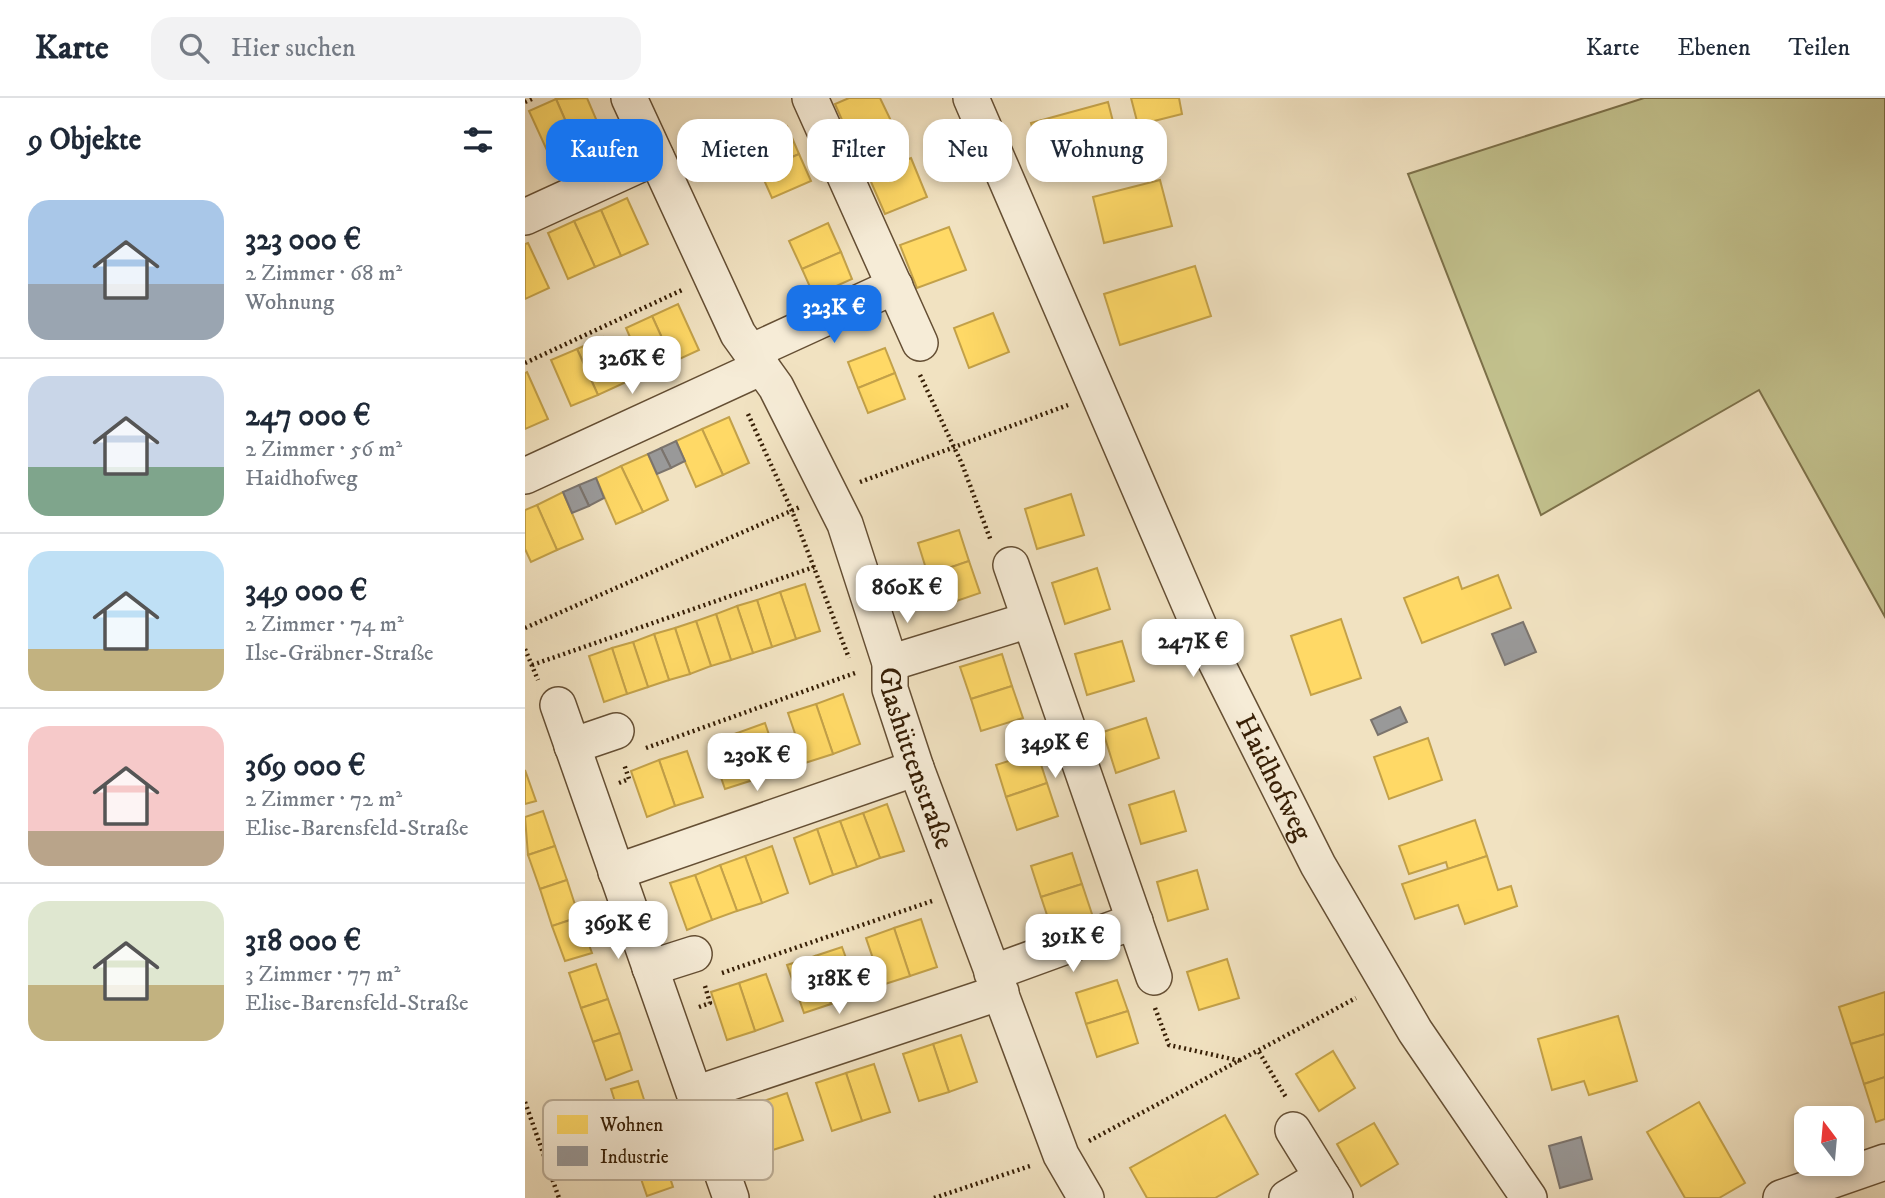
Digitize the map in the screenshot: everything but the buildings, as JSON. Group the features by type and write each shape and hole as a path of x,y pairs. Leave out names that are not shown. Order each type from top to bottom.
{"street":[{"name":"Glashüttenstraße","path":"629,98 638,119"},
{"path":"810,98 920,343"},
{"name":"Haidhofweg","path":"971,98 1204,638 1318,865 1415,1031 1529,1198"},
{"name":"Glashüttenstraße","path":"663,173 738,334 749,367 776,387 845,524 890,663 890,689 916,768 1061,1155 1086,1198"},
{"path":"525,217 603,182"},
{"path":"525,476 749,367 895,286"},
{"path":"1011,565 1154,977"},
{"path":"890,663 1029,620"},
{"path":"558,705 697,1100"},
{"path":"572,746 624,747"},
{"path":"616,872 916,768"},
{"path":"695,1094 997,983 1135,920"},
{"path":"650,968 705,970"},
{"path":"1287,1198 1329,1188 1293,1130"},
{"path":"1781,1198 1885,1162"},
{"path":"725,1180 731,1198"}],"path":[{"path":"525,102 534,98"},
{"path":"525,363 711,276"},
{"path":"920,343 908,348 953,448 1001,568 1011,565"},
{"path":"749,367 792,511 855,673"},
{"path":"525,628 831,493 1098,394"},
{"path":"532,665 814,567"},
{"path":"589,793 629,779 624,747 890,663"},
{"path":"668,1018 710,1003 705,970 962,891"},
{"path":"1154,977 1149,990 1168,1045 1241,1061"},
{"path":"935,1198 1061,1155 1259,1052 1351,1000"},
{"path":"1259,1052 1302,1124 1293,1130"},
{"path":"525,1102 543,1154"},
{"path":"552,1180 558,1198"}],"shaded area":[{"path":"1644,98 1885,98 1885,617 1759,390 1541,515 1408,174"}]}
